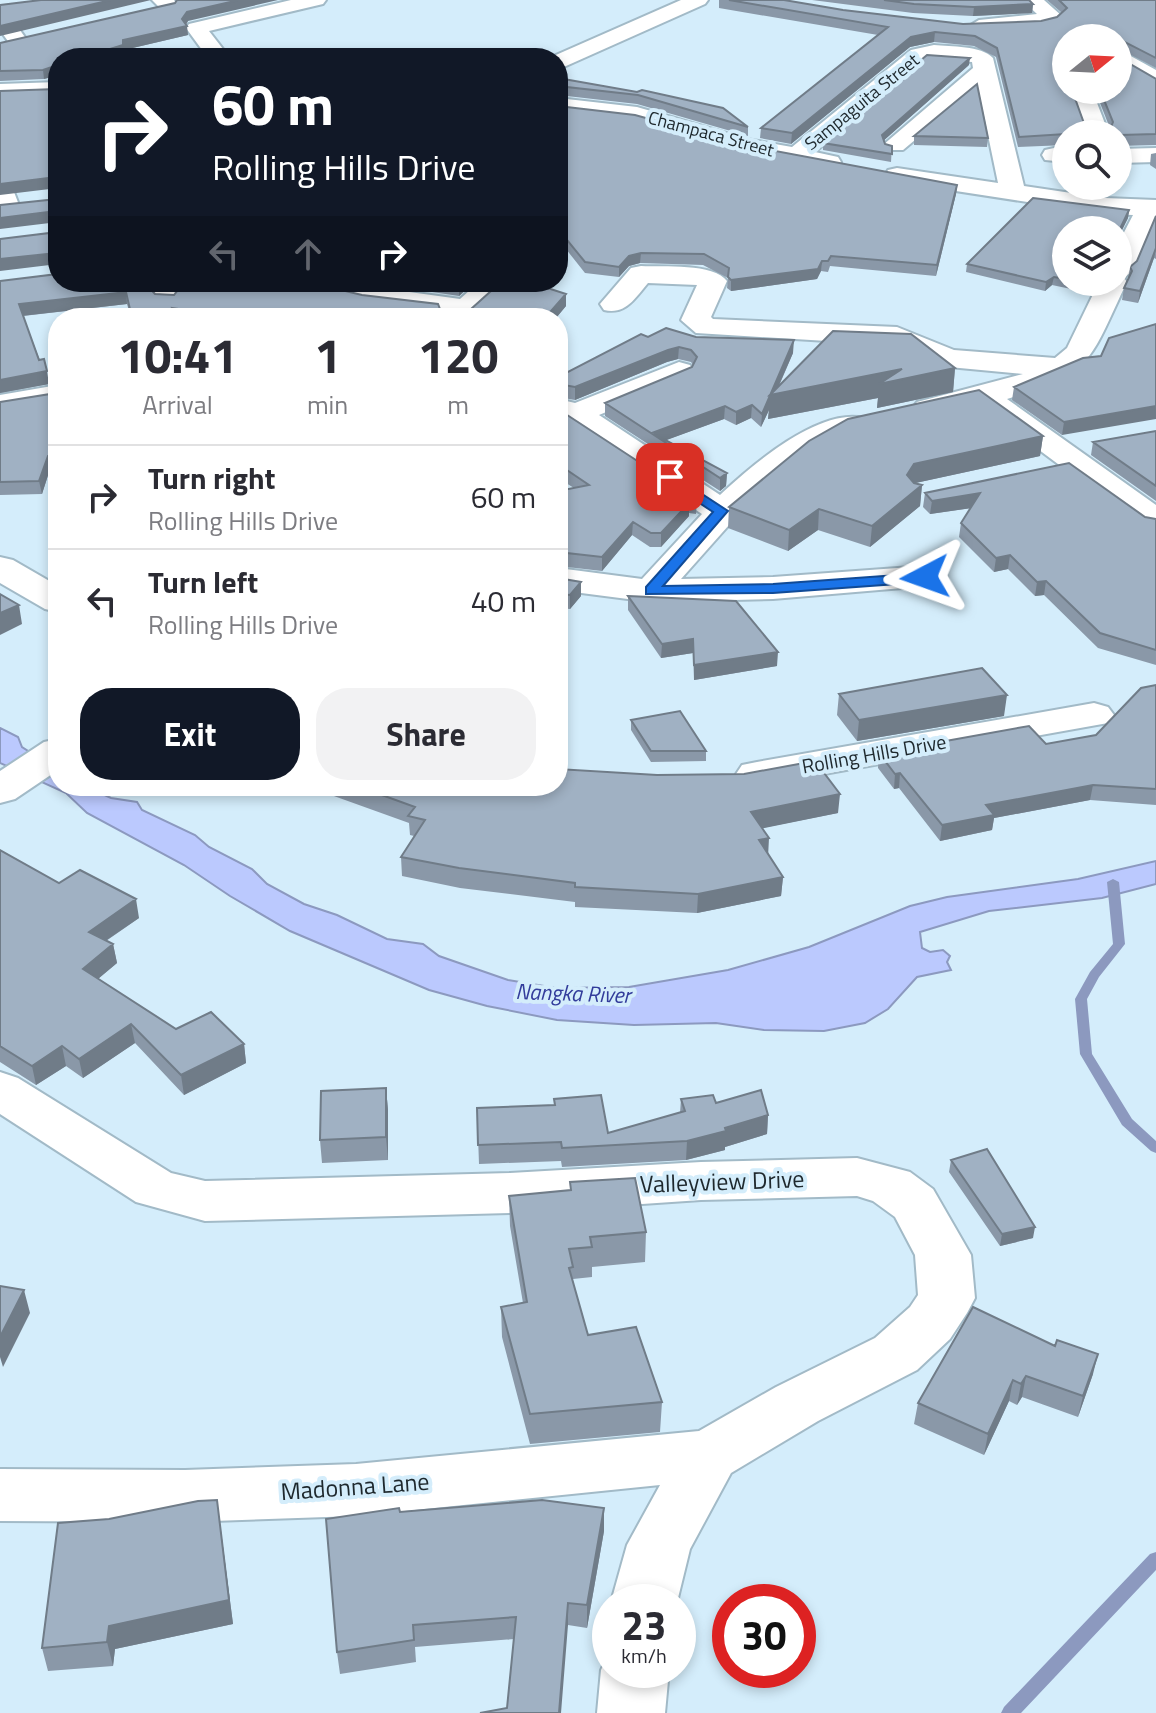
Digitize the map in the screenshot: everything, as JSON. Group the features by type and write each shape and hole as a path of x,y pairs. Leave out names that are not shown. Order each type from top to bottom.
{"street":[{"path":"138,12 169,4 162,0"},
{"path":"211,48 196,30 209,24 316,0"},
{"path":"568,57 698,0"},
{"path":"952,25 996,26 1050,20 1053,17 1032,0"},
{"name":"Sampaguita Street","path":"796,156 918,54 934,51 977,56 982,58 983,71"},
{"path":"1132,64 1156,80"},
{"path":"895,145 983,71 1013,193"},
{"path":"0,91 48,97"},
{"path":"0,112 48,100"},
{"name":"Champaca Street","path":"568,106 637,114 743,145 847,165"},
{"path":"820,134 926,149"},
{"path":"1132,156 1156,155"},
{"path":"973,157 1005,161"},
{"path":"874,170 1013,193 1152,211 1132,259"},
{"path":"2,198 38,201"},
{"path":"614,304 641,274 704,277 713,281 695,320 706,327 897,336 949,358 1058,368"},
{"path":"345,292 433,308"},
{"path":"466,308 484,292"},
{"path":"651,591 721,511 795,452 835,429 983,397 1058,368 1081,351 1107,296"},
{"path":"568,411 679,371"},
{"path":"0,404 48,396"},
{"path":"983,397 1076,450 1114,490 1156,521"},
{"path":"568,412 721,511"},
{"path":"1028,472 1076,450"},
{"path":"1114,490 1156,481"},
{"path":"0,568 48,595"},
{"path":"568,580 651,591 773,588 925,577"},
{"name":"Rolling Hills Drive","path":"713,777 742,777 1094,715"},
{"path":"0,790 48,758"},
{"name":"Valleyview Drive","path":"0,1090 155,1188 205,1201 478,1194 701,1181 857,1177 891,1186 914,1203 943,1255 947,1298 930,1323 896,1354 797,1404 709,1455"},
{"path":"649,1584 659,1545 709,1455"},
{"name":"Madonna Lane","path":"0,1495 185,1496 356,1490 709,1455"},
{"path":"631,1713 633,1688"}],"water":[{"path":"0,728 18,737 22,747 48,764 48,785 0,763"},
{"name":"Nangka River","path":"69,796 107,796 137,802 142,810 195,835 209,847 252,869 267,884 304,904 337,915 387,939 423,944 439,956 508,980 556,988 629,987 728,970 809,947 910,906 947,897 1078,879 1156,861 1156,884 1102,898 989,911 920,932 922,948 930,952 943,950 950,956 947,962 951,970 917,977 888,1009 865,1023 824,1031 764,1030 716,1023 634,1025 557,1020 429,990 290,931 184,865 87,813"}],"building":[{"path":"41,0 111,0 0,26 0,5"},
{"path":"177,0 239,0 187,12 182,19 187,26 123,40 123,45 113,48 48,48 48,68 43,70 0,71 0,43 175,3"},
{"path":"729,0 784,0 963,24 1041,21 1057,17 1067,8 1059,0 1156,0 1156,58 1132,46 1132,24 1052,24 1052,104 1077,104 1083,120 1052,120 1052,135 1019,137 997,48 975,36 935,32 911,37 792,133 761,128 888,27"},
{"path":"884,0 1029,0 1033,4 974,7"},
{"path":"927,55 970,58 882,135 885,144 892,146 892,154 823,143"},
{"path":"1132,65 1156,79 1156,134 1132,135 1132,120 1112,120 1106,104 1132,104"},
{"path":"568,80 637,92 642,90 723,108 748,127 638,95 568,87"},
{"path":"977,84 988,138 914,136"},
{"path":"48,89 48,178 0,184 0,91"},
{"path":"568,107 635,115 743,145 957,185 937,265 831,256 828,261 822,261 818,269 731,280 728,277 729,268 704,254 641,253 629,256 619,267 585,262 568,241"},
{"path":"1033,198 1129,210 1126,216 1052,216 1052,278 1046,282 967,264"},
{"path":"48,200 48,212 0,218 0,205"},
{"path":"1156,216 1156,248 1140,291 1132,290 1132,265 1137,261"},
{"path":"48,233 48,254 0,259 0,239"},
{"path":"48,275 48,292 126,292 19,304 39,360 44,359 47,371 0,380 0,281"},
{"path":"126,292 174,295 176,292 350,292 438,304 440,308 172,308 130,308"},
{"path":"490,292 566,294 554,308 472,308"},
{"path":"1156,324 1156,406 1064,422 1014,387 1083,358 1101,356 1109,338"},
{"path":"666,328 696,337 794,340 762,414 752,405 736,412 725,406 652,433 727,473 720,478 605,403 692,367 697,357 691,350 679,347 668,350 575,387 568,386 568,372 641,334 648,337"},
{"path":"833,331 911,334 955,368 879,384 902,369 770,395"},
{"path":"979,390 1043,436 914,464 907,475 914,483 922,485 872,526 819,509 789,530 729,507 809,441 848,419"},
{"path":"48,394 48,456 39,481 0,482 0,402"},
{"path":"568,416 697,500 686,499 689,503 661,533 651,533 633,522 602,557 568,553 568,489 589,485 568,471"},
{"path":"1156,431 1156,486 1093,442"},
{"path":"1069,463 1145,517 1156,519 1156,650 1100,633 1046,581 1037,582 1010,555 996,558 961,523 980,493 932,501 925,493"},
{"path":"568,580 581,582 570,595"},
{"path":"0,594 19,605 0,613"},
{"path":"628,596 736,601 778,652 694,665 693,639 662,644"},
{"path":"982,668 1007,695 859,720 839,694"},
{"path":"1156,685 1156,789 1093,785 986,805 994,815 942,825 900,773 895,774 879,753 1029,726 1046,744 1096,735 1141,688"},
{"path":"680,711 706,751 651,751 631,720"},
{"path":"815,761 840,794 751,812 769,838 759,840 783,877 698,894 575,887 575,883 401,857 425,820 408,816 415,807 385,796 568,796 568,770 657,775 744,774"},
{"path":"0,850 59,883 80,870 136,899 89,932 113,944 83,969 176,1029 211,1012 244,1044 181,1075 131,1024 79,1059 62,1046 32,1066 0,1046"},
{"path":"386,1088 386,1137 320,1140 321,1091"},
{"path":"761,1090 768,1115 687,1141 562,1148 561,1142 478,1145 477,1108 555,1105 554,1099 601,1095 608,1133 685,1111 681,1099 713,1095 716,1103"},
{"path":"987,1149 1035,1227 1002,1234 951,1160"},
{"path":"635,1178 646,1232 590,1237 592,1247 569,1249 573,1267 569,1268 588,1335 636,1327 662,1402 530,1414 501,1307 527,1302 509,1196 571,1190 570,1182"},
{"path":"0,1286 24,1290 0,1337"},
{"path":"973,1307 1055,1346 1057,1340 1098,1354 1083,1396 1026,1376 1021,1384 1013,1380 988,1434 918,1403"},
{"path":"217,1500 229,1600 109,1626 107,1642 42,1648 58,1523 109,1519"},
{"path":"542,1500 604,1508 587,1605 568,1603 559,1713 480,1713 507,1708 516,1617 413,1625 414,1640 337,1652 326,1519 399,1508 400,1512"}],"waterway":[{"path":"1113,882 1119,944 1094,975 1081,999 1086,1054 1127,1122 1156,1148"},
{"path":"1010,1713 1156,1559"}],"route":[{"path":"670,477 721,511 651,591 813,586 925,577"}]}
